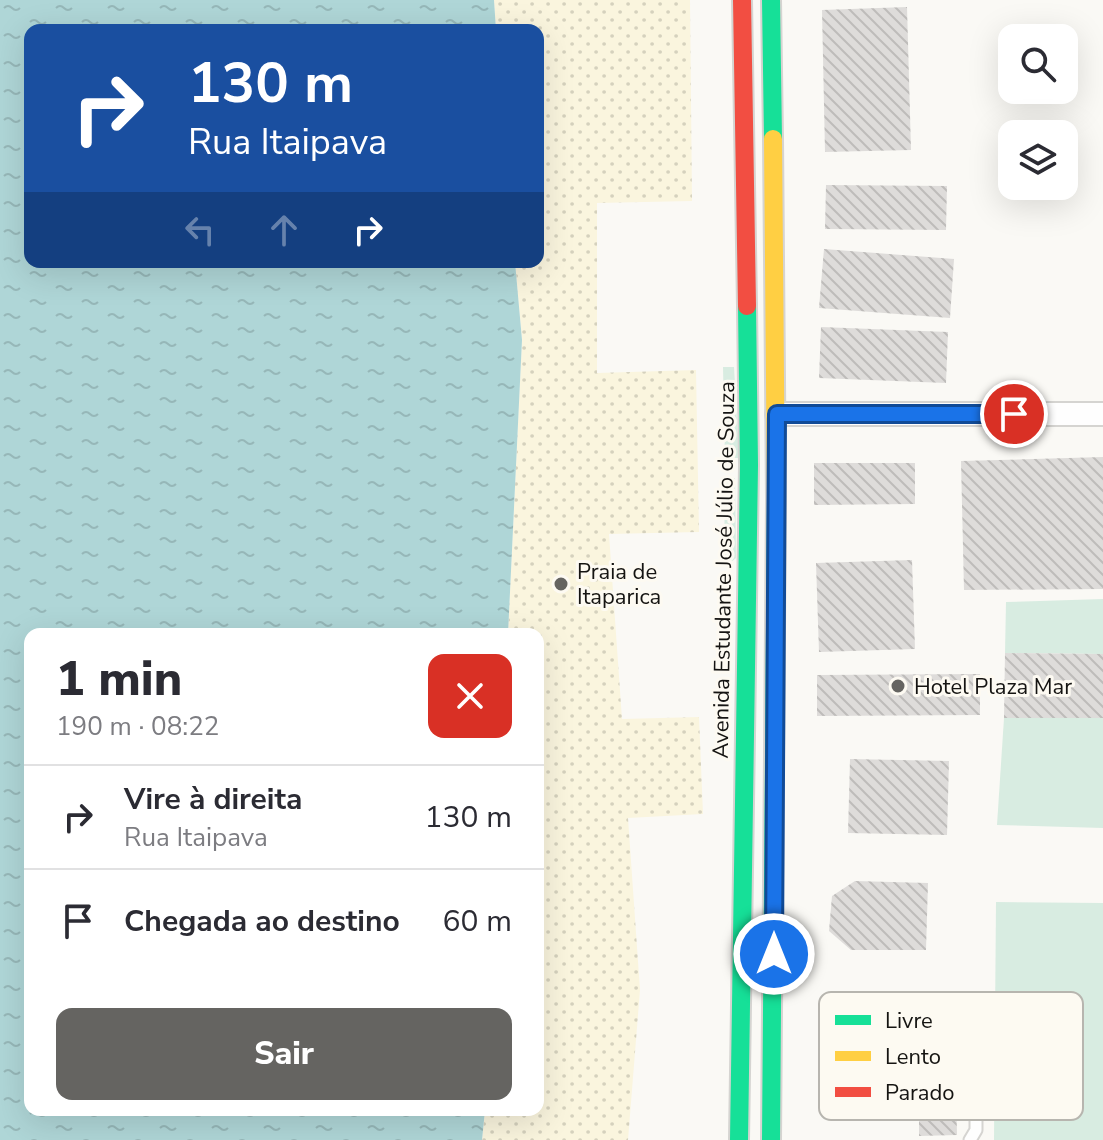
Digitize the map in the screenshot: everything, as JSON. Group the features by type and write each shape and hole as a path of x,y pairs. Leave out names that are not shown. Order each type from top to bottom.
{"street":[{"name":"Avenida Estudante José Júlio de Souza","path":"739,1140 749,465 742,0"},
{"path":"771,0 777,414 771,1140"},
{"path":"777,414 1103,414"}],"lane":[{"path":"970,1140 976,1130 976,1120"}],"green space":[{"path":"723,367 734,367 739,458 725,458"},
{"path":"724,478 735,478 736,558 725,567"},
{"path":"1103,599 1103,654 1005,653 1006,602"},
{"path":"1004,718 1103,718 1103,828 997,825"},
{"path":"996,902 1103,903 1103,1140 994,1140 994,1120 1083,1120 1083,992 995,992"}],"sand":[{"name":"Praia de Itaparica","path":"494,0 690,0 692,201 597,203 597,373 696,370 699,532 609,534 622,719 699,717 703,814 628,818 640,990 628,1140 482,1140 484,1116 544,1116 544,628 508,628 522,340 516,268 544,268 544,24 496,24"}],"water":[{"path":"0,0 494,0 496,24 24,24 24,268 516,268 522,340 508,628 24,628 24,1116 484,1116 482,1140 0,1140"}],"building":[{"path":"907,7 911,150 825,152 822,10"},
{"path":"826,185 947,186 946,230 825,229"},
{"path":"824,249 954,259 950,318 819,308"},
{"path":"821,327 948,332 946,383 819,378"},
{"path":"1103,457 1103,589 964,590 961,461"},
{"path":"814,463 915,463 915,504 814,505"},
{"path":"912,560 915,649 819,652 816,563"},
{"path":"1005,653 1103,654 1103,718 1004,718"},
{"name":"Hotel Plaza Mar","path":"980,674 980,715 817,716 817,675"},
{"path":"850,759 949,761 947,835 848,833"},
{"path":"855,881 928,883 926,950 851,950 829,931 832,896"},
{"path":"919,1120 957,1120 957,1135 919,1136"}],"traffic: fast":[{"path":"771,0 773,139"},
{"path":"739,1140 749,465 747,306"},
{"path":"771,1140 776,499"}],"traffic: slow":[{"path":"773,139 776,499"}],"traffic: jam":[{"path":"742,0 747,306"}],"place":[{"name":"Praia de Itaparica","path":"561,584"},
{"name":"Hotel Plaza Mar","path":"898,686"}],"route":[{"path":"774,954 777,414 1014,414"}]}
